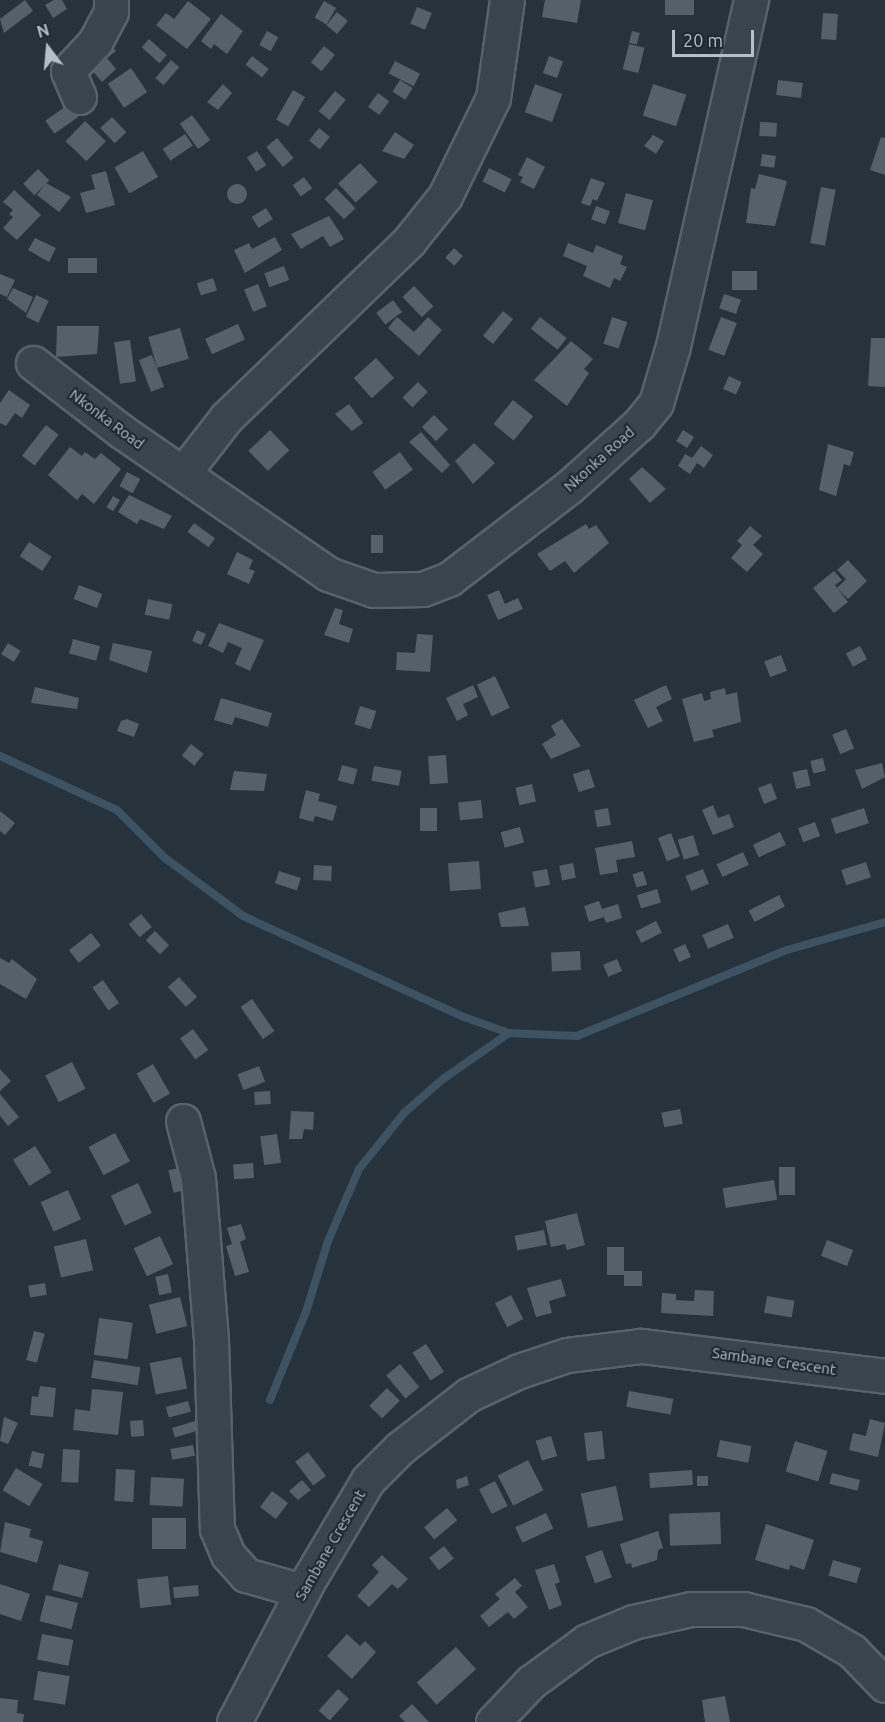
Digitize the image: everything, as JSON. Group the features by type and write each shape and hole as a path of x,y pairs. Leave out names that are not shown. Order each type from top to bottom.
{"street":[{"path":"79,97 68,71 95,42 111,12 111,0"},
{"path":"184,472 226,418 408,241 445,196 493,98 507,0"},
{"name":"Nkonka Road","path":"33,363 121,431 184,472 328,574 374,590 423,589 449,579 569,487 639,424 656,403 673,346 751,0"},
{"path":"183,1121 198,1178 211,1341 217,1529 228,1555 246,1575 302,1591"},
{"name":"Sambane Crescent","path":"234,1722 302,1591 356,1497 392,1456 468,1395 519,1371 567,1355 640,1346 885,1376"},
{"path":"493,1722 531,1682 587,1641 633,1622 692,1609 743,1609 806,1624 852,1652 885,1685"}],"building":[{"path":"25,0 33,11 4,33 0,19"},
{"path":"54,0 62,0 67,9 53,18 45,5"},
{"path":"545,0 581,0 577,23 542,17"},
{"path":"665,0 694,0 694,15 665,15"},
{"path":"188,1 211,19 187,49 156,25 166,13 174,19"},
{"path":"324,1 336,8 327,24 314,17"},
{"path":"417,7 432,13 425,30 410,24"},
{"path":"337,12 348,21 337,34 326,25"},
{"path":"823,13 838,14 836,40 821,39"},
{"path":"221,14 243,31 227,54 214,44 211,49 201,41"},
{"path":"267,31 278,37 271,51 259,45"},
{"path":"632,31 640,33 637,45 629,43"},
{"path":"149,39 167,55 159,63 142,47"},
{"path":"109,43 116,51 107,58 116,69 102,82 91,69"},
{"path":"629,44 645,48 638,73 623,69"},
{"path":"324,46 335,55 322,71 311,62"},
{"path":"252,56 269,69 262,77 245,65"},
{"path":"549,56 563,61 557,78 543,73"},
{"path":"171,60 179,67 164,85 155,78"},
{"path":"395,61 420,74 414,86 389,73"},
{"path":"131,68 147,92 124,108 108,84"},
{"path":"400,80 413,88 405,100 393,92"},
{"path":"778,80 803,83 801,98 776,95"},
{"path":"223,84 232,93 218,110 207,102"},
{"path":"535,84 562,94 552,122 525,112"},
{"path":"653,84 686,95 676,126 643,115"},
{"path":"293,90 305,97 288,126 276,119"},
{"path":"335,91 346,100 330,120 319,111"},
{"path":"378,93 389,101 379,115 368,107"},
{"path":"69,104 78,117 54,134 45,121"},
{"path":"192,115 210,140 198,149 180,124"},
{"path":"112,117 126,132 115,143 100,128"},
{"path":"85,121 106,141 86,161 66,141"},
{"path":"760,122 777,123 776,137 759,136"},
{"path":"319,128 330,137 320,149 309,140"},
{"path":"395,132 414,145 404,159 382,151"},
{"path":"185,134 193,146 170,161 163,149"},
{"path":"653,135 664,141 656,154 644,146"},
{"path":"881,137 885,138 885,175 870,170"},
{"path":"277,138 294,158 283,167 266,147"},
{"path":"143,151 158,177 129,193 114,168"},
{"path":"257,151 266,165 256,172 247,158"},
{"path":"762,154 776,156 774,168 760,166"},
{"path":"527,157 545,167 534,189 520,182 523,177 518,175"},
{"path":"360,163 378,182 356,202 338,183"},
{"path":"489,168 511,179 505,192 482,181"},
{"path":"38,169 49,180 34,195 23,184"},
{"path":"106,171 115,205 86,213 80,193 95,189 91,175"},
{"path":"759,174 787,181 775,226 746,223 751,188 755,189"},
{"path":"304,177 312,188 301,197 293,185"},
{"path":"591,178 605,183 597,201 593,199 590,206 581,203"},
{"path":"46,183 71,197 59,212 37,195"},
{"path":"237,184 244,187 247,194 244,201 237,204 230,201 227,194 230,187"},
{"path":"821,187 836,190 825,246 810,243"},
{"path":"336,188 355,208 344,219 324,199"},
{"path":"14,190 41,215 17,240 3,228 13,217 9,214 13,210 3,202"},
{"path":"626,193 653,200 645,230 618,223"},
{"path":"596,206 610,211 605,224 591,219"},
{"path":"266,208 273,219 258,228 252,217"},
{"path":"329,216 344,239 330,247 323,236 301,249 291,234"},
{"path":"275,237 282,250 245,273 234,250 249,243 252,249"},
{"path":"35,238 56,248 49,262 28,250"},
{"path":"568,243 593,253 596,245 623,256 620,264 627,267 620,281 614,278 610,288 583,276 587,266 563,256"},
{"path":"454,248 463,256 454,266 445,258"},
{"path":"68,258 97,258 97,273 68,273"},
{"path":"284,266 289,280 269,287 264,273"},
{"path":"732,271 757,271 757,290 732,290"},
{"path":"0,274 15,280 7,297 0,294"},
{"path":"213,278 217,290 201,296 197,283"},
{"path":"258,284 267,306 253,312 244,290"},
{"path":"414,286 433,306 422,317 402,297"},
{"path":"13,288 33,297 26,313 7,299"},
{"path":"724,294 741,300 736,314 719,308"},
{"path":"36,295 49,301 39,323 26,317"},
{"path":"393,300 402,312 385,325 376,313"},
{"path":"503,311 513,319 493,344 483,336"},
{"path":"397,317 414,332 428,317 442,330 419,356 388,328"},
{"path":"540,317 567,338 558,350 531,329"},
{"path":"612,317 627,322 619,349 603,344"},
{"path":"721,317 737,323 724,356 708,350"},
{"path":"238,324 245,340 212,354 205,339"},
{"path":"57,326 99,326 97,354 56,357"},
{"path":"180,328 189,359 157,368 148,337"},
{"path":"871,338 885,338 885,387 868,386"},
{"path":"130,340 136,382 120,384 114,342"},
{"path":"571,341 593,359 584,369 589,373 567,406 534,380"},
{"path":"152,355 164,387 151,392 139,360"},
{"path":"376,358 394,378 372,398 354,378"},
{"path":"729,376 742,382 736,395 723,389"},
{"path":"418,382 428,392 412,407 402,398"},
{"path":"9,390 30,405 22,418 15,413 6,426 0,423 0,403"},
{"path":"513,400 533,416 514,440 493,424"},
{"path":"349,404 363,423 352,431 335,414"},
{"path":"434,415 448,429 436,441 422,427"},
{"path":"46,425 59,435 35,466 22,456"},
{"path":"270,430 289,450 268,471 248,451"},
{"path":"683,430 694,437 687,448 676,441"},
{"path":"421,432 450,465 442,473 409,442"},
{"path":"474,443 495,463 473,484 455,461"},
{"path":"828,444 854,452 850,466 844,464 836,496 819,490"},
{"path":"701,446 713,455 704,468 697,463 690,474 678,466 685,454 692,458"},
{"path":"70,447 82,456 85,452 95,459 101,453 121,469 94,504 82,494 77,500 48,475"},
{"path":"400,452 413,470 385,490 372,472"},
{"path":"642,467 666,489 650,503 629,479"},
{"path":"127,472 140,479 133,493 119,486"},
{"path":"129,495 172,516 164,529 140,519 137,524 118,512"},
{"path":"113,496 120,500 113,511 106,507"},
{"path":"194,523 215,538 209,547 188,532"},
{"path":"586,524 589,529 596,525 609,543 574,573 565,561 550,571 537,554"},
{"path":"750,526 762,536 753,545 763,554 747,572 731,558 742,545 737,541"},
{"path":"371,535 383,535 383,553 371,553"},
{"path":"29,542 52,557 42,571 20,556"},
{"path":"237,552 253,560 249,569 255,571 249,584 227,574"},
{"path":"848,560 867,581 848,599 837,588 846,579 837,570"},
{"path":"834,571 842,580 835,585 848,602 834,613 813,588"},
{"path":"79,585 102,594 97,608 74,599"},
{"path":"499,590 505,604 518,598 523,609 498,620 487,595"},
{"path":"148,599 172,604 169,620 145,615"},
{"path":"335,608 343,610 339,624 353,629 349,643 324,635"},
{"path":"219,623 264,640 250,671 235,664 242,648 228,642 223,653 208,646"},
{"path":"197,630 206,634 201,645 192,641"},
{"path":"417,634 433,635 430,672 396,670 397,652 415,653"},
{"path":"73,639 100,646 96,661 69,653"},
{"path":"8,643 21,651 14,662 1,654"},
{"path":"113,643 152,651 147,673 109,660"},
{"path":"860,646 867,659 853,667 846,654"},
{"path":"781,655 787,671 770,677 764,661"},
{"path":"495,676 510,708 492,716 477,684"},
{"path":"473,685 478,697 463,704 468,715 457,721 446,698"},
{"path":"666,685 672,699 656,707 663,721 648,728 634,700"},
{"path":"35,687 79,698 77,709 31,703"},
{"path":"725,688 726,695 737,692 741,722 712,730 714,737 694,742 682,699 702,693 704,701 711,699 710,692"},
{"path":"221,698 272,713 268,727 235,717 232,725 214,720"},
{"path":"360,706 376,711 371,729 354,724"},
{"path":"127,719 139,724 134,737 117,731 121,721"},
{"path":"562,719 581,746 551,759 542,744 556,735 551,726"},
{"path":"846,729 854,748 840,754 832,735"},
{"path":"191,744 204,754 194,766 182,756"},
{"path":"446,755 448,783 430,784 428,756"},
{"path":"823,758 826,771 813,774 810,761"},
{"path":"882,763 885,777 862,789 855,770"},
{"path":"342,765 357,769 353,785 338,780"},
{"path":"374,766 402,771 399,786 371,781"},
{"path":"589,769 595,787 579,792 573,774"},
{"path":"807,769 811,786 796,789 792,772"},
{"path":"234,771 267,774 264,791 230,790"},
{"path":"771,783 777,799 764,804 758,788"},
{"path":"532,784 536,802 519,805 515,788"},
{"path":"306,790 320,794 318,801 337,806 333,821 315,816 313,822 299,818"},
{"path":"481,800 483,818 460,820 458,802"},
{"path":"713,805 718,818 729,814 734,827 713,835 702,810"},
{"path":"420,808 437,808 437,831 420,831"},
{"path":"608,808 611,825 597,827 594,810"},
{"path":"864,808 869,823 836,834 831,819"},
{"path":"0,811 15,823 5,835 0,831"},
{"path":"815,822 820,836 803,842 798,828"},
{"path":"520,827 524,842 505,848 501,832"},
{"path":"780,832 786,845 759,857 753,845"},
{"path":"671,833 680,856 667,861 658,838"},
{"path":"693,835 699,855 684,860 678,840"},
{"path":"632,841 635,857 616,860 618,872 600,875 595,848"},
{"path":"743,852 749,865 723,877 717,864"},
{"path":"479,861 481,889 450,891 448,863"},
{"path":"866,862 871,877 846,885 841,870"},
{"path":"573,863 576,878 562,880 559,866"},
{"path":"314,865 332,866 331,881 313,880"},
{"path":"547,869 550,885 535,888 532,872"},
{"path":"703,869 709,884 691,891 685,876"},
{"path":"279,871 301,878 297,890 275,883"},
{"path":"643,871 647,884 637,888 632,874"},
{"path":"657,889 661,902 641,909 637,895"},
{"path":"779,895 785,907 755,922 749,910"},
{"path":"599,901 602,909 618,904 622,918 606,923 604,917 589,922 584,906"},
{"path":"525,907 529,926 501,927 498,913"},
{"path":"141,914 152,927 140,937 129,924"},
{"path":"656,921 662,933 641,943 636,931"},
{"path":"728,924 734,938 708,949 702,935"},
{"path":"155,931 169,945 160,954 146,940"},
{"path":"91,933 101,946 79,963 69,950"},
{"path":"685,944 691,957 679,962 673,949"},
{"path":"580,951 581,970 552,971 551,953"},
{"path":"0,958 9,963 12,959 37,979 26,999 0,984"},
{"path":"617,959 622,971 608,977 603,965"},
{"path":"179,977 197,997 186,1007 168,987"},
{"path":"103,980 119,1003 108,1010 92,987"},
{"path":"252,999 274,1031 263,1039 241,1007"},
{"path":"193,1029 208,1050 195,1059 180,1038"},
{"path":"72,1062 86,1089 59,1102 45,1076"},
{"path":"153,1064 170,1093 154,1103 137,1074"},
{"path":"259,1066 265,1082 244,1090 238,1074"},
{"path":"0,1069 11,1081 0,1091"},
{"path":"270,1091 271,1104 255,1105 254,1092"},
{"path":"0,1094 19,1117 8,1126 0,1116"},
{"path":"680,1109 683,1124 664,1127 661,1113"},
{"path":"291,1111 314,1112 313,1130 304,1129 302,1139 289,1139"},
{"path":"115,1133 130,1161 104,1175 89,1147"},
{"path":"277,1134 281,1163 264,1165 260,1136"},
{"path":"35,1146 51,1172 29,1186 13,1160"},
{"path":"253,1163 254,1178 234,1179 233,1164"},
{"path":"183,1167 188,1189 174,1193 168,1170"},
{"path":"779,1167 795,1167 795,1195 779,1195"},
{"path":"774,1180 777,1200 726,1208 723,1188"},
{"path":"138,1183 152,1213 125,1226 111,1196"},
{"path":"68,1190 81,1219 54,1231 41,1202"},
{"path":"577,1213 585,1245 567,1250 565,1244 551,1247 545,1221"},
{"path":"241,1224 246,1239 240,1242 249,1272 235,1276 226,1246 232,1244 227,1228"},
{"path":"544,1230 547,1245 517,1250 515,1236"},
{"path":"160,1236 173,1264 147,1276 134,1248"},
{"path":"86,1239 93,1270 61,1278 54,1246"},
{"path":"827,1240 853,1250 847,1266 821,1256"},
{"path":"607,1247 624,1247 624,1271 642,1271 642,1286 624,1286 624,1275 607,1275"},
{"path":"168,1274 172,1293 159,1295 155,1277"},
{"path":"561,1279 566,1296 549,1301 552,1313 536,1317 527,1288"},
{"path":"45,1283 47,1295 30,1298 28,1286"},
{"path":"695,1290 714,1291 713,1316 661,1313 662,1293 676,1294 676,1300 694,1301"},
{"path":"511,1295 523,1319 507,1327 495,1303"},
{"path":"767,1296 795,1301 792,1318 764,1313"},
{"path":"180,1297 187,1326 156,1334 149,1305"},
{"path":"99,1318 133,1323 128,1359 94,1355"},
{"path":"34,1331 45,1334 37,1363 26,1360"},
{"path":"426,1344 444,1372 431,1380 413,1353"},
{"path":"181,1357 187,1388 156,1395 150,1363"},
{"path":"94,1360 140,1367 138,1385 91,1378"},
{"path":"400,1364 419,1387 405,1399 386,1376"},
{"path":"40,1386 56,1388 53,1417 30,1415 32,1396 38,1397"},
{"path":"387,1388 400,1401 382,1418 369,1406"},
{"path":"92,1389 123,1392 118,1435 73,1430 75,1409 90,1411"},
{"path":"629,1391 673,1399 671,1415 626,1407"},
{"path":"188,1401 191,1412 169,1418 166,1407"},
{"path":"4,1417 18,1423 8,1444 0,1441"},
{"path":"870,1419 885,1423 878,1457 849,1450 853,1433 866,1436"},
{"path":"143,1420 144,1436 131,1437 130,1421"},
{"path":"195,1421 198,1431 175,1438 172,1428"},
{"path":"602,1431 605,1459 587,1461 584,1433"},
{"path":"551,1436 557,1456 542,1461 536,1441"},
{"path":"720,1440 751,1446 748,1463 717,1457"},
{"path":"795,1441 828,1451 818,1482 786,1472"},
{"path":"193,1445 195,1456 172,1460 170,1449"},
{"path":"63,1449 80,1450 78,1483 61,1482"},
{"path":"32,1451 45,1454 41,1469 29,1466"},
{"path":"308,1452 326,1476 313,1486 295,1462"},
{"path":"528,1460 543,1490 513,1506 498,1475"},
{"path":"16,1468 43,1484 29,1506 3,1490"},
{"path":"116,1469 135,1470 133,1502 114,1501"},
{"path":"692,1470 693,1485 650,1488 649,1473"},
{"path":"832,1473 860,1480 857,1491 829,1484"},
{"path":"467,1476 469,1485 457,1489 456,1480"},
{"path":"697,1476 708,1476 708,1486 697,1486"},
{"path":"151,1477 184,1479 182,1507 150,1505"},
{"path":"302,1480 311,1490 298,1500 289,1491"},
{"path":"495,1481 508,1506 492,1514 479,1489"},
{"path":"616,1486 623,1520 588,1528 581,1493"},
{"path":"272,1491 288,1503 276,1519 260,1507"},
{"path":"447,1508 457,1520 434,1540 424,1527"},
{"path":"720,1512 721,1544 670,1546 669,1514"},
{"path":"546,1513 553,1528 522,1543 515,1527"},
{"path":"152,1518 186,1518 186,1549 152,1549"},
{"path":"5,1522 31,1529 29,1537 43,1541 37,1563 0,1552"},
{"path":"766,1524 814,1540 804,1570 790,1565 789,1570 755,1560"},
{"path":"658,1531 663,1548 658,1550 657,1560 632,1568 631,1563 626,1564 620,1544"},
{"path":"444,1546 454,1559 439,1570 429,1558"},
{"path":"602,1550 612,1577 595,1583 585,1556"},
{"path":"382,1555 408,1579 398,1589 392,1584 369,1607 357,1596 379,1572 372,1565"},
{"path":"833,1560 861,1568 856,1583 829,1575"},
{"path":"59,1564 89,1572 82,1598 52,1590"},
{"path":"554,1564 560,1582 555,1584 562,1605 549,1610 535,1570"},
{"path":"168,1576 171,1605 140,1608 137,1579"},
{"path":"515,1578 522,1586 515,1592 528,1607 514,1619 508,1612 489,1627 480,1616 500,1599 495,1594"},
{"path":"0,1584 30,1594 21,1621 0,1614"},
{"path":"198,1585 199,1596 174,1598 173,1587"},
{"path":"46,1595 78,1603 71,1629 39,1621"},
{"path":"42,1634 73,1640 68,1666 37,1660"},
{"path":"347,1634 360,1646 365,1641 376,1652 352,1679 327,1656"},
{"path":"456,1647 476,1669 437,1705 417,1682"},
{"path":"38,1671 70,1676 65,1705 33,1700"},
{"path":"338,1689 349,1699 330,1721 319,1711"},
{"path":"725,1696 730,1722 705,1722 702,1700"},
{"path":"0,1698 18,1700 17,1713 24,1714 23,1722 0,1722"},
{"path":"412,1704 429,1722 405,1722 399,1716"}],"waterway":[{"path":"0,756 117,810 165,858 243,916 464,1017 509,1033 577,1036 787,950 885,922"},
{"path":"270,1400 306,1312 328,1241 359,1169 404,1113 443,1079 509,1033"}]}
